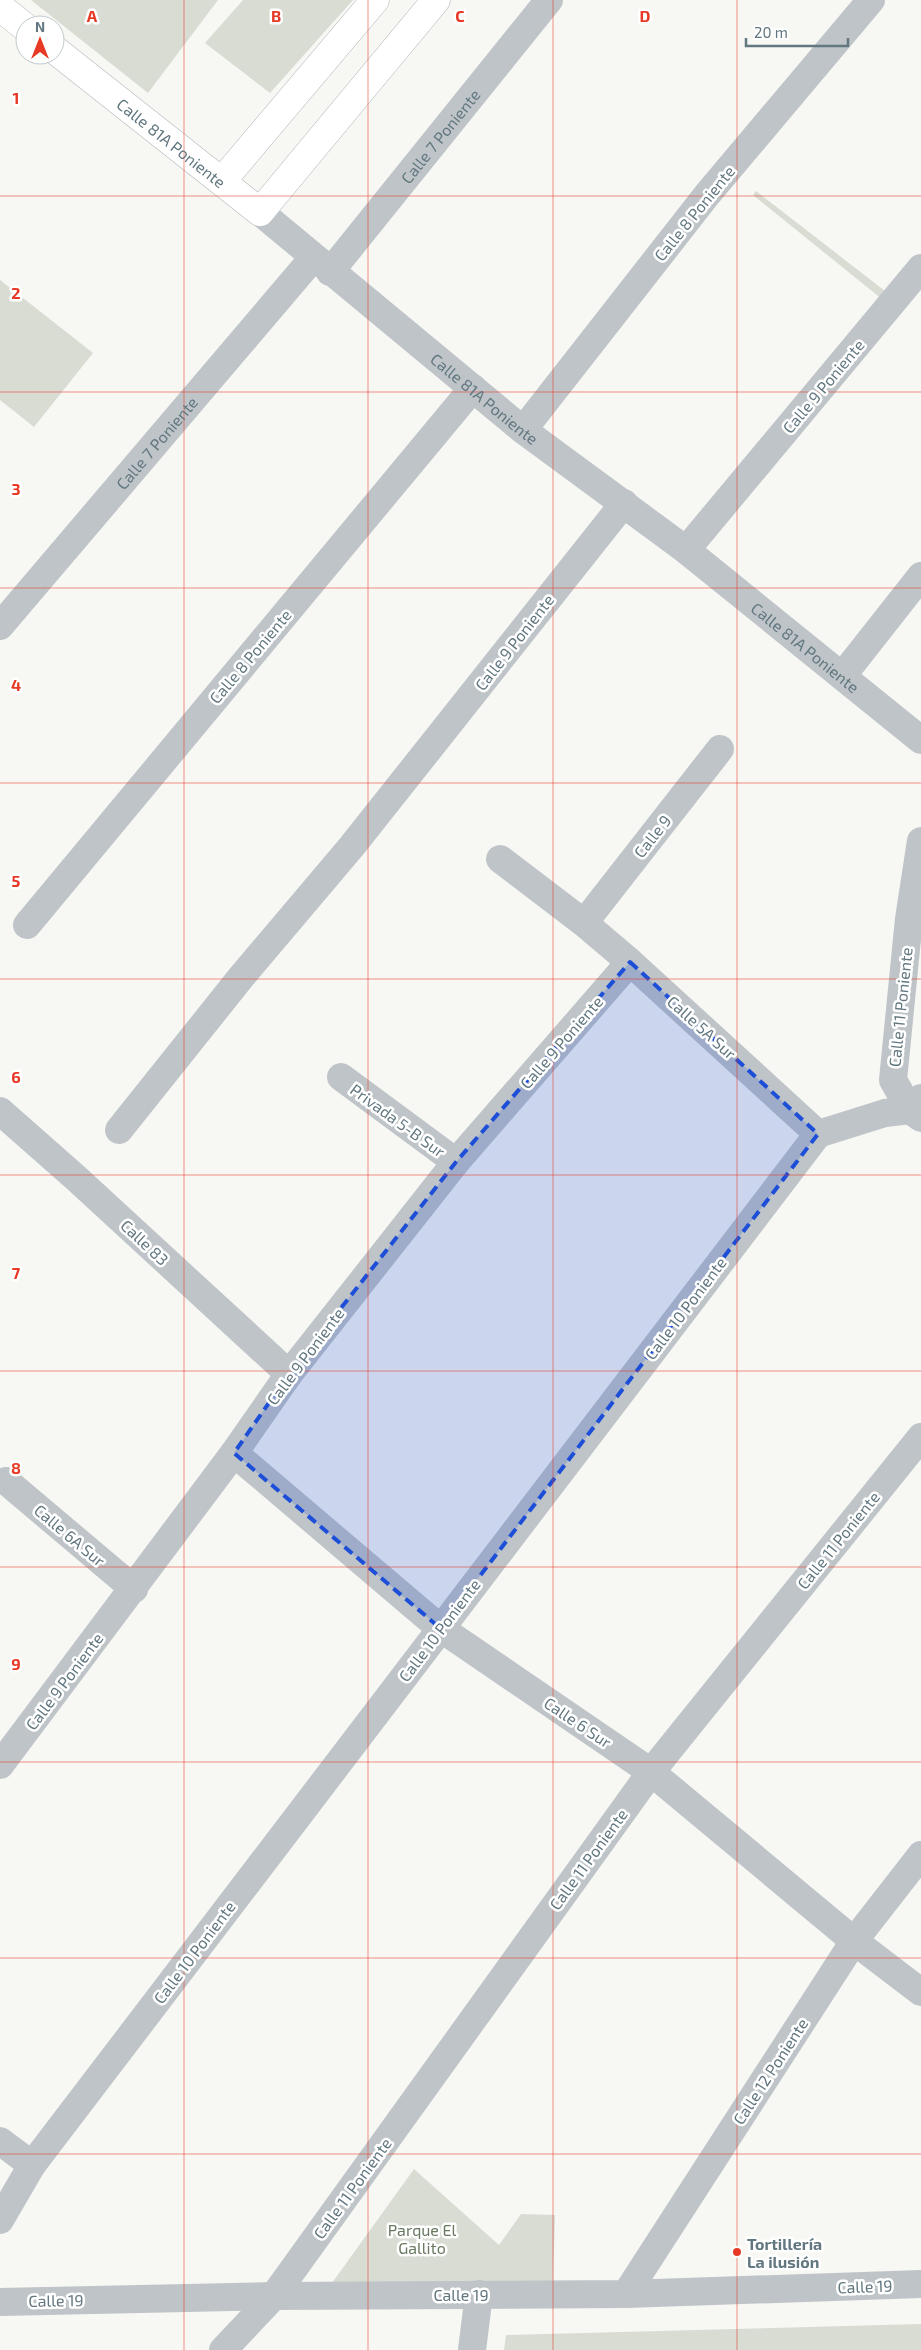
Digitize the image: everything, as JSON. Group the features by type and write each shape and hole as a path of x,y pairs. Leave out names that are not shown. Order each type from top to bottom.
{"main road":[{"path":"222,181 375,0"},
{"path":"260,212 436,0"},
{"path":"0,7 15,19"},
{"name":"Calle 81A Poniente","path":"65,58 260,212"}],"street":[{"name":"Calle 7 Poniente","path":"0,626 322,265 549,0"},
{"name":"Calle 8 Poniente","path":"523,430 706,196 871,0"},
{"name":"Calle 81A Poniente","path":"260,212 523,430 686,550 921,740"},
{"name":"Calle 9 Poniente","path":"686,550 921,268"},
{"name":"Calle 8 Poniente","path":"27,925 473,388"},
{"name":"Calle 9 Poniente","path":"119,1130 242,976 352,846 624,503"},
{"path":"842,675 921,576"},
{"name":"Calle 9","path":"584,922 720,749"},
{"name":"Calle 11 Poniente","path":"917,1109 893,1080 909,919 921,841"},
{"name":"Calle 5A Sur","path":"500,859 584,922 818,1134"},
{"name":"Calle 9 Poniente","path":"0,1764 134,1589 234,1454 289,1374 456,1162 630,962"},
{"name":"Privada 5-B Sur","path":"340,1077 456,1162"},
{"path":"818,1134 885,1113 917,1109"},
{"name":"Calle 83","path":"0,1111 76,1178 289,1374"},
{"name":"Calle 10 Poniente","path":"0,2220 32,2165 818,1134"},
{"name":"Calle 11 Poniente","path":"223,2350 274,2296 651,1772 921,1437"},
{"name":"Calle 6 Sur","path":"234,1454 440,1628 651,1772 854,1941 921,1992"},
{"name":"Calle 6A Sur","path":"6,1481 134,1589"},
{"name":"Calle 12 Poniente","path":"626,2294 854,1941 921,1855"},
{"path":"0,2141 32,2165"},
{"name":"Calle 19","path":"0,2302 274,2296 626,2294 921,2284"},
{"path":"472,2350 479,2294"}],"highlighted area":[{"path":"630,962 818,1134 440,1628 234,1453 289,1374 456,1162"}],"green space":[{"path":"31,0 218,0 148,93 65,27 65,15 50,15"},
{"path":"243,0 353,0 270,93 205,43"},
{"path":"756,191 894,298 888,304 753,195"},
{"path":"0,280 93,353 34,427 0,400"},
{"name":"Parque El Gallito","path":"414,2169 499,2245 521,2214 555,2215 553,2284 332,2283"},
{"path":"921,2324 921,2350 504,2350 506,2335"}],"place":[{"name":"Tortillería La ilusión","path":"737,2252"}]}
